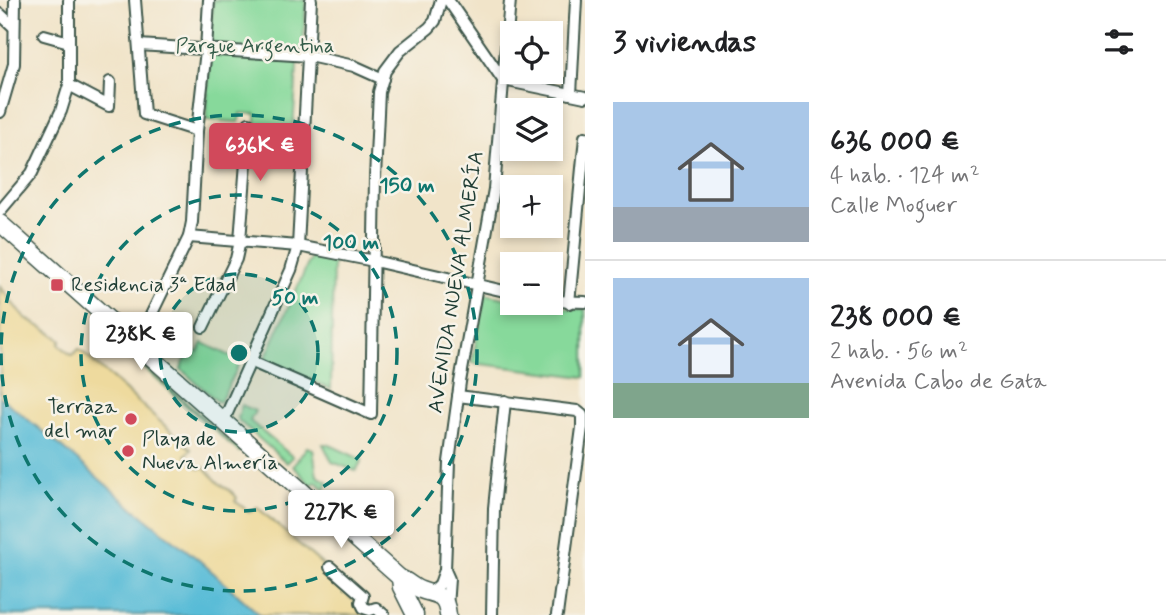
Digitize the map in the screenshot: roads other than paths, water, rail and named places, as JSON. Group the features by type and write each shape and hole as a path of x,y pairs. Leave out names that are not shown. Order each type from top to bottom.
{"main road":[{"path":"0,223 400,578 441,597 449,613"},
{"path":"400,578 401,587 413,610"},
{"path":"413,610 416,594 428,592"}],"street":[{"path":"1,103 14,64 15,0"},
{"path":"0,211 32,173 61,111 69,85 69,0"},
{"path":"135,0 144,114 197,131"},
{"path":"137,344 190,237 209,0"},
{"path":"223,420 291,270 298,246 311,0"},
{"path":"250,361 371,414 379,92 385,71 400,51 435,21 441,0"},
{"path":"449,0 500,76"},
{"name":"AVENIDA NUEVA ALMERÍA","path":"508,21 510,0"},
{"path":"571,94 576,0"},
{"path":"0,14 14,27"},
{"path":"44,35 69,42"},
{"path":"139,45 309,56 354,66 383,79"},
{"path":"69,85 109,106 110,82"},
{"name":"AVENIDA NUEVA ALMERÍA","path":"428,592 440,584 445,570 449,462 494,190 503,84"},
{"path":"522,84 585,97"},
{"path":"204,327 236,258 240,241 249,123"},
{"path":"569,303 585,137"},
{"path":"190,237 298,246 500,290"},
{"path":"563,302 585,302"},
{"path":"458,396 577,411 582,415 557,615"},
{"path":"492,615 494,508 505,401"},
{"path":"330,567 363,596 363,608 376,608 384,615"},
{"name":"AVENIDA NUEVA ALMERÍA","path":"445,570 449,579 449,613"}],"water":[{"path":"0,397 199,560 260,615 0,615"}],"place":[{"name":"Residencia 3ª Edad","path":"57,285"},
{"name":"Terraza del mar","path":"131,419"},
{"name":"Playa de Nueva Almería","path":"128,451"}],"park label":[{"name":"Parque Argentina","path":"255,46"}]}
